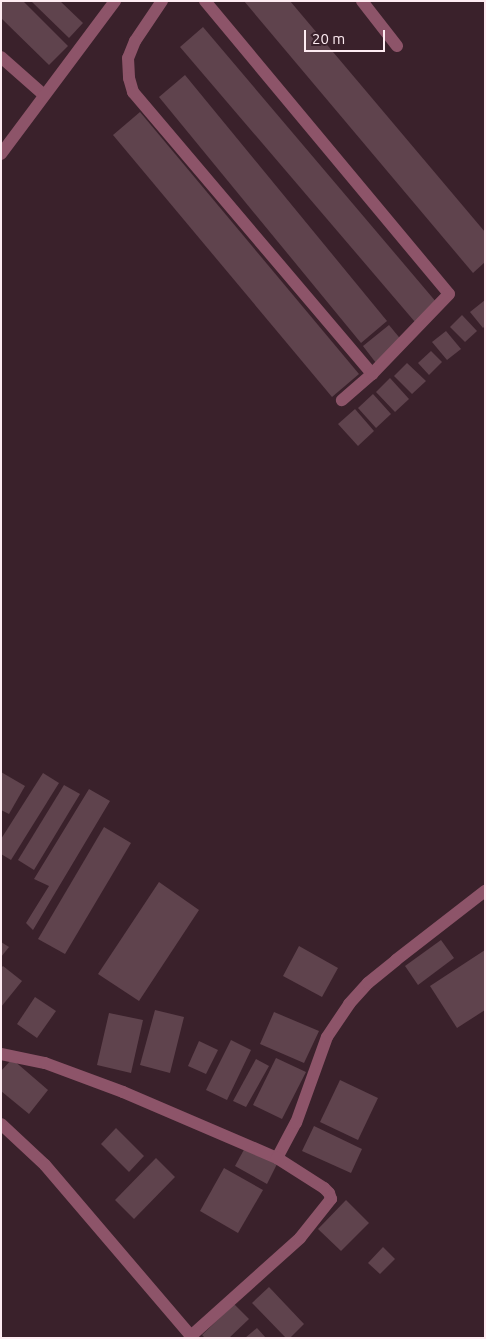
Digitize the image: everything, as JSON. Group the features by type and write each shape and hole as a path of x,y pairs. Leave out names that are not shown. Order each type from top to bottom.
{"street":[{"path":"162,1 135,41 128,58 132,92 372,374"},
{"path":"205,1 449,294 372,374 342,400"},
{"path":"362,1 397,46"},
{"path":"1,154 112,3"},
{"path":"1,57 44,95"},
{"path":"277,1158 296,1123 327,1037 350,1004 368,983 485,891"},
{"path":"1,1054 45,1063 114,1089 277,1158 324,1188 329,1192 330,1199 300,1238 193,1336 45,1165 1,1124"}],"building":[{"path":"1,1 23,1 68,46 49,65 1,18"},
{"path":"31,1 60,1 83,23 69,38"},
{"path":"244,1 290,1 485,232 485,262 473,273"},
{"path":"203,27 437,303 415,322 180,47"},
{"path":"185,75 387,321 361,343 159,97"},
{"path":"140,112 359,374 332,397 113,135"},
{"path":"485,300 485,326 483,328 470,312"},
{"path":"462,315 477,331 465,342 450,327"},
{"path":"389,325 403,342 376,363 363,346"},
{"path":"446,331 461,349 447,360 432,342"},
{"path":"431,351 442,362 429,375 418,363"},
{"path":"407,363 426,381 412,394 394,376"},
{"path":"390,378 409,399 395,412 376,392"},
{"path":"373,394 391,414 376,428 358,408"},
{"path":"355,409 374,431 358,446 338,424"},
{"path":"1,772 25,786 9,814 1,810"},
{"path":"43,773 59,783 11,860 1,854 1,839"},
{"path":"64,785 80,794 34,870 18,860"},
{"path":"89,789 110,801 33,930 26,923 49,886 34,879"},
{"path":"104,827 131,843 65,954 38,939"},
{"path":"159,882 199,910 139,1001 98,974"},
{"path":"441,940 454,958 418,985 405,966"},
{"path":"1,942 9,947 1,957"},
{"path":"299,946 338,968 322,997 283,976"},
{"path":"485,950 485,1010 457,1028 430,986"},
{"path":"3,966 22,981 1,1007 1,968"},
{"path":"35,997 56,1011 37,1038 17,1024"},
{"path":"155,1010 184,1017 170,1073 140,1065"},
{"path":"274,1012 319,1031 304,1063 260,1044"},
{"path":"109,1013 143,1020 131,1073 97,1065"},
{"path":"231,1040 251,1050 227,1100 206,1090"},
{"path":"199,1041 218,1050 206,1074 188,1066"},
{"path":"276,1058 306,1072 282,1119 253,1105"},
{"path":"12,1059 48,1090 29,1114 1,1091 1,1071"},
{"path":"256,1059 269,1066 246,1107 233,1101"},
{"path":"340,1080 378,1098 358,1140 320,1122"},
{"path":"314,1126 362,1149 351,1173 302,1151"},
{"path":"116,1128 144,1156 129,1172 101,1144"},
{"path":"246,1146 278,1162 267,1184 235,1166"},
{"path":"156,1158 175,1177 134,1219 115,1200"},
{"path":"224,1168 263,1190 238,1233 200,1211"},
{"path":"346,1200 369,1223 341,1251 318,1229"},
{"path":"383,1247 395,1259 380,1274 368,1263"},
{"path":"269,1287 304,1324 290,1338 286,1338 252,1303"},
{"path":"234,1304 249,1319 229,1338 205,1338 202,1335"},
{"path":"257,1328 266,1338 245,1338"}]}
